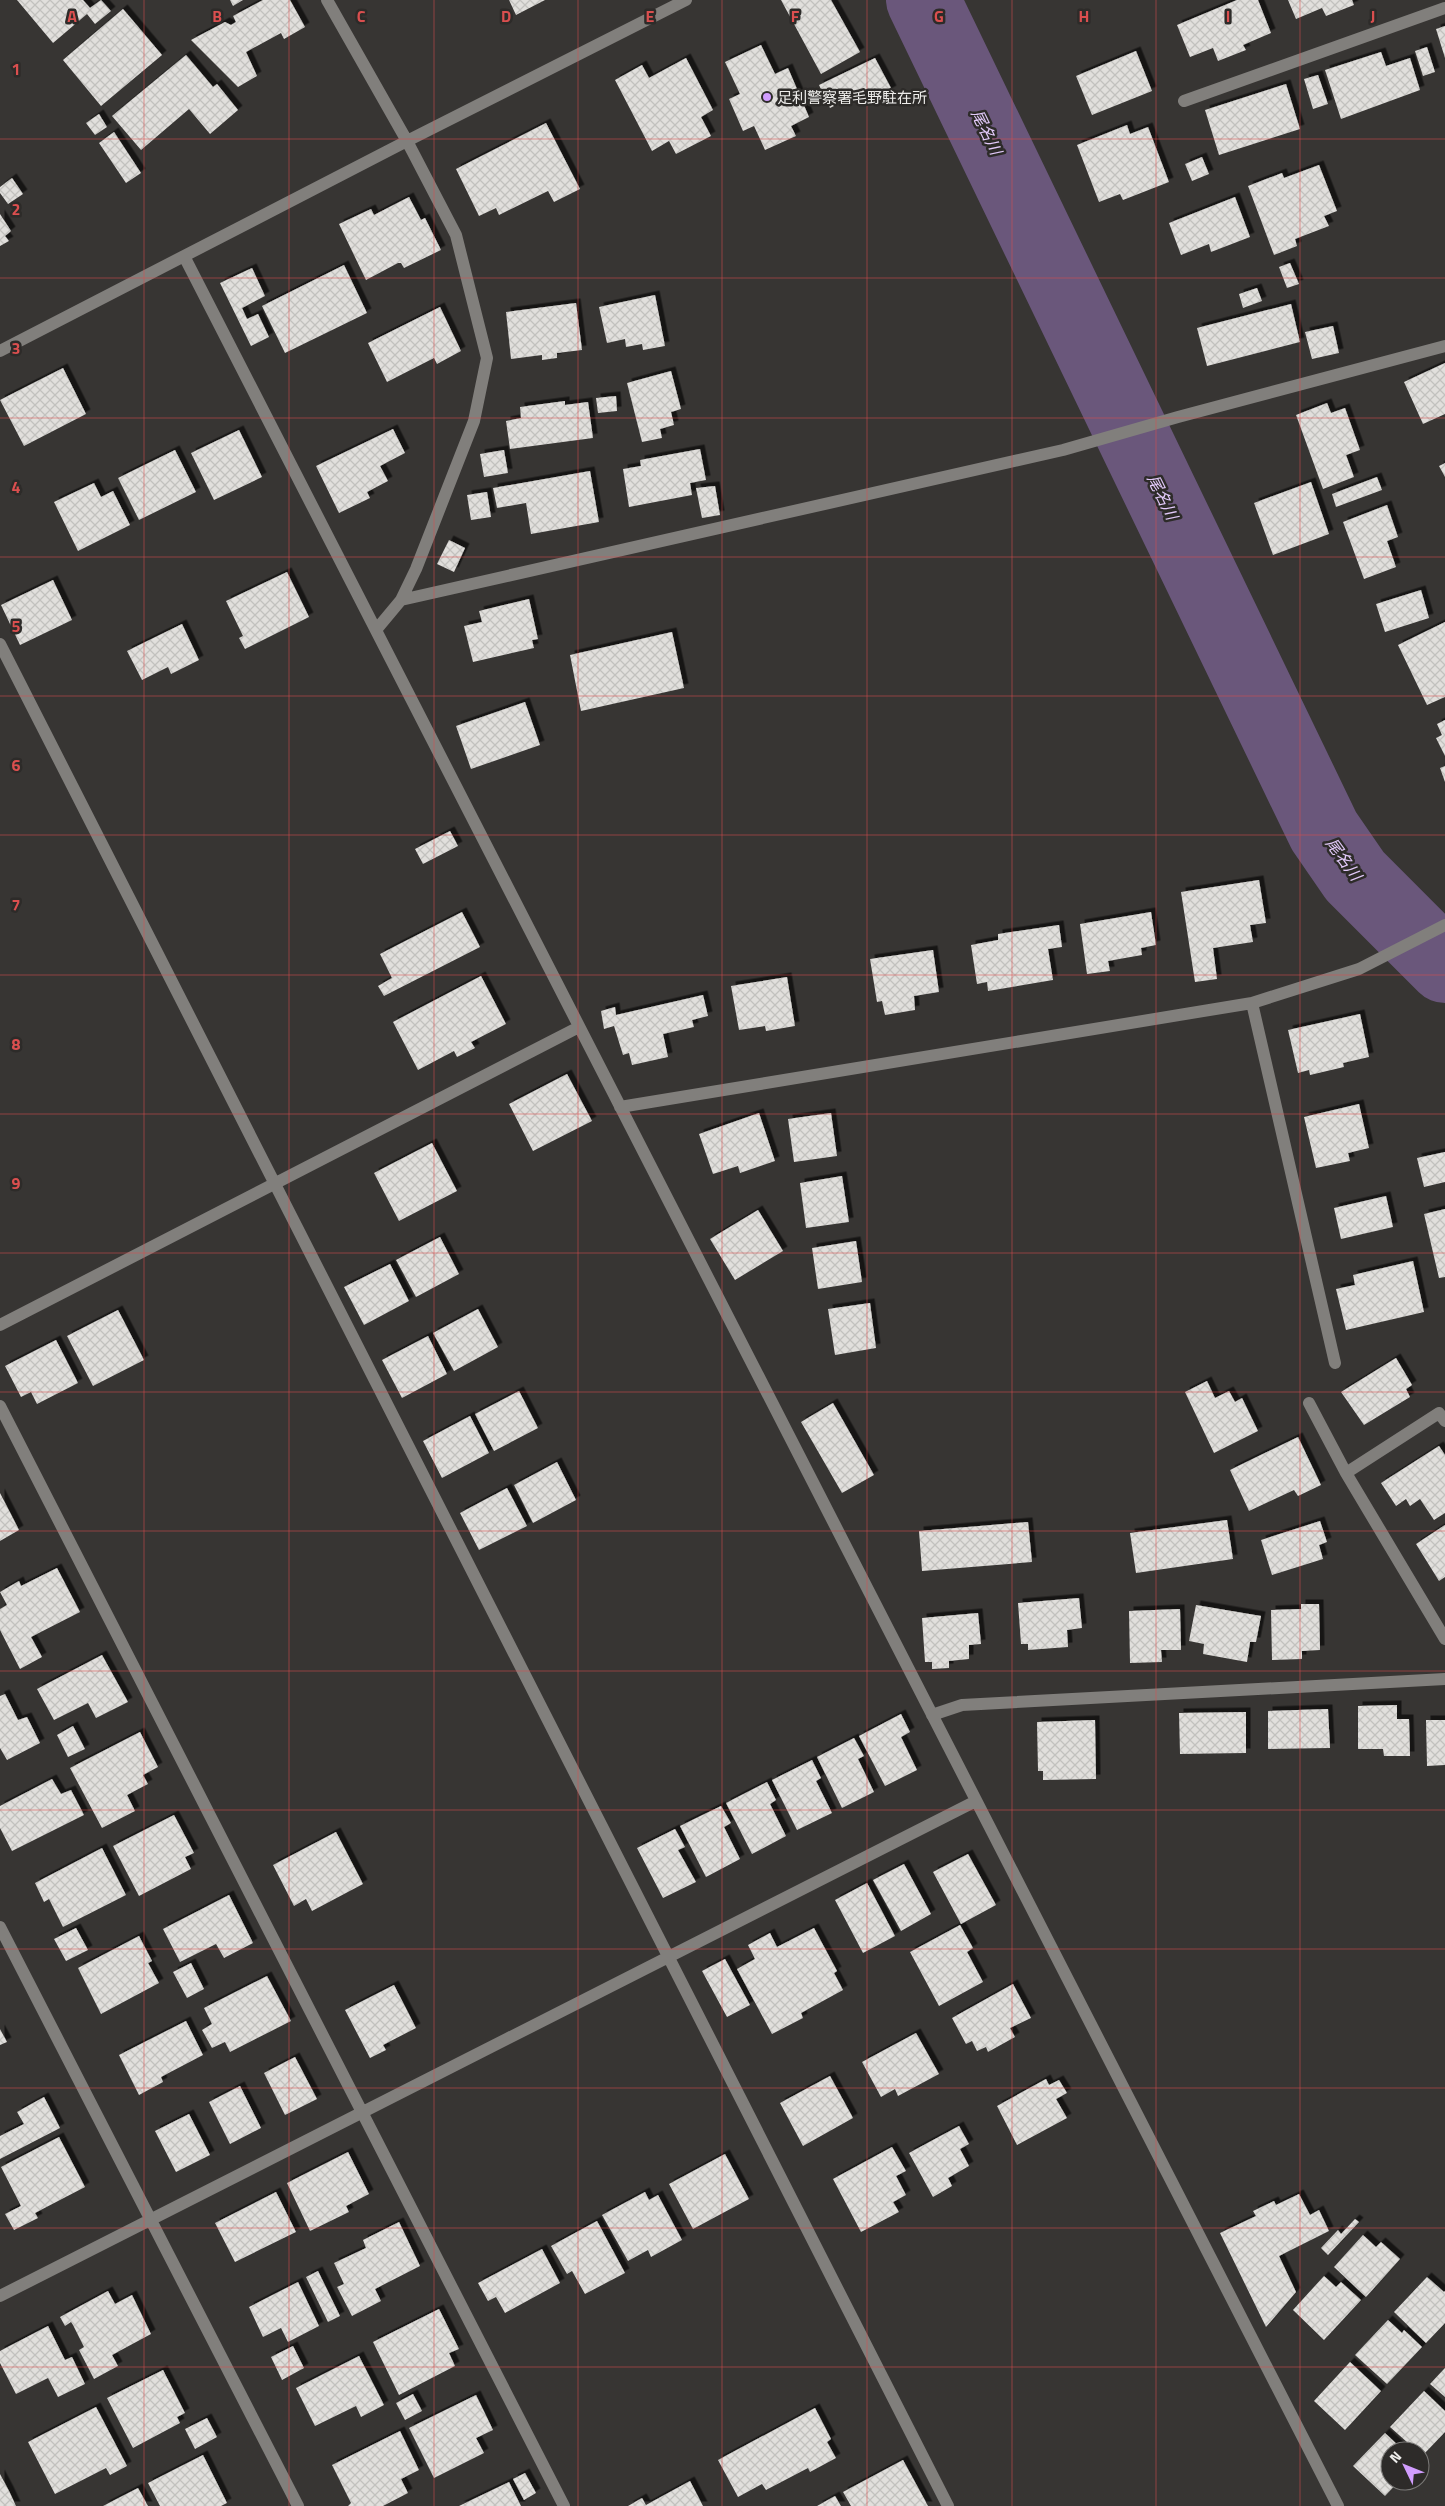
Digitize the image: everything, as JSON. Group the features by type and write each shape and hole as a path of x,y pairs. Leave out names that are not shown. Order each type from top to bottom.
{"street":[{"path":"327,0 407,141 456,235 487,358 474,421 401,600 376,630"},
{"path":"0,351 407,141 686,0"},
{"path":"1184,102 1445,8"},
{"path":"184,256 1338,2506"},
{"path":"401,600 1063,450 1178,417 1445,346"},
{"path":"0,644 948,2506"},
{"path":"620,1107 1252,1003 1359,969 1445,925"},
{"path":"1252,1003 1335,1363"},
{"path":"0,1325 579,1027"},
{"path":"1309,1403 1346,1473 1445,1639"},
{"path":"0,1406 564,2506"},
{"path":"1346,1473 1439,1413 1445,1422"},
{"path":"932,1716 962,1705 1445,1679"},
{"path":"0,2296 976,1801"},
{"path":"0,1927 298,2506"}],"building":[{"path":"17,0 83,0 90,8 101,0 111,11 95,24 87,14 53,43"},
{"path":"230,0 243,0 233,6"},
{"path":"263,0 290,0 305,27 284,39 281,33 246,52 257,76 238,87 191,40 225,22 231,25 236,22 233,16"},
{"path":"509,0 545,0 516,15"},
{"path":"781,0 831,0 860,52 821,74"},
{"path":"1237,0 1258,0 1271,33 1243,45 1246,50 1218,61 1213,48 1190,57 1177,25"},
{"path":"1288,0 1352,0 1354,5 1326,16 1322,8 1296,19"},
{"path":"123,9 162,55 101,106 63,60"},
{"path":"1445,26 1445,58 1436,29"},
{"name":"足利警察署毛野駐在所","path":"761,45 775,74 788,68 809,117 791,126 796,136 765,150 754,126 743,131 729,99 740,94 725,62"},
{"path":"1427,47 1435,72 1423,76 1415,51"},
{"path":"1136,51 1152,91 1092,115 1076,76"},
{"path":"1381,52 1386,66 1410,58 1420,90 1341,119 1325,70"},
{"path":"186,55 213,87 217,84 238,110 210,134 189,109 141,150 112,116"},
{"path":"686,58 713,110 701,117 711,136 676,154 669,141 652,151 615,80 642,65 649,78"},
{"path":"875,58 892,90 874,100 868,89 830,108 819,85"},
{"path":"1318,75 1328,104 1313,109 1304,79"},
{"path":"1286,84 1300,129 1219,155 1205,110"},
{"path":"99,114 107,127 95,135 86,123"},
{"path":"546,123 580,189 554,202 548,191 499,215 496,208 479,216 456,169"},
{"path":"1127,125 1130,134 1148,127 1169,182 1123,200 1120,194 1099,202 1077,145"},
{"path":"114,132 141,173 126,183 99,143"},
{"path":"1202,157 1209,174 1192,181 1185,164"},
{"path":"1319,165 1337,211 1324,216 1329,226 1295,239 1297,246 1274,255 1248,186 1282,173 1284,178"},
{"path":"12,178 23,194 8,204 0,193 0,187"},
{"path":"409,197 421,220 425,218 441,250 404,268 401,263 398,263 366,280 339,224 371,209 374,215"},
{"path":"1235,197 1250,237 1211,252 1209,244 1181,255 1169,223"},
{"path":"0,214 11,231 5,236 9,241 0,246"},
{"path":"1290,263 1299,284 1287,288 1279,267"},
{"path":"344,265 367,313 285,353 262,306"},
{"path":"252,268 265,296 242,308 247,319 258,314 269,337 251,346 220,283"},
{"path":"1257,288 1262,301 1243,308 1239,294"},
{"path":"655,295 665,346 643,350 642,344 626,347 625,339 607,343 599,307"},
{"path":"576,303 582,350 557,353 557,358 542,360 542,355 511,359 506,312"},
{"path":"1291,304 1300,342 1207,366 1197,328"},
{"path":"440,307 461,351 437,364 434,358 387,382 368,343"},
{"path":"1333,326 1339,353 1312,359 1305,332"},
{"path":"1445,363 1445,414 1423,424 1404,382"},
{"path":"63,368 86,414 24,446 0,400"},
{"path":"671,371 681,409 671,412 674,425 660,429 662,438 642,442 627,383"},
{"path":"616,396 617,411 598,413 596,398"},
{"path":"565,401 565,405 588,402 593,438 510,449 506,421 521,418 520,407"},
{"path":"1327,403 1331,413 1345,408 1360,450 1346,455 1354,477 1323,489 1296,415"},
{"path":"393,429 405,453 380,466 388,481 367,492 370,498 339,513 316,466"},
{"path":"239,430 262,477 214,500 191,453"},
{"path":"700,449 706,480 690,483 692,495 629,507 623,469 641,466 640,460"},
{"path":"175,450 196,492 139,520 118,478"},
{"path":"504,450 508,473 484,477 480,454"},
{"path":"1445,463 1445,477 1439,466"},
{"path":"590,471 599,522 531,534 526,503 497,508 493,488"},
{"path":"1377,477 1382,490 1336,507 1332,494"},
{"path":"1311,482 1329,534 1273,555 1254,503"},
{"path":"94,483 101,497 113,491 130,525 78,551 54,502"},
{"path":"715,486 720,515 702,518 696,488"},
{"path":"487,492 491,517 471,520 467,495"},
{"path":"1387,505 1398,537 1387,541 1396,567 1364,579 1343,522"},
{"path":"449,540 465,548 454,572 437,564"},
{"path":"287,572 309,617 245,649 239,638 243,636 226,601"},
{"path":"53,580 72,620 20,645 1,605"},
{"path":"1421,590 1429,618 1385,632 1376,604"},
{"path":"529,599 538,639 532,640 534,648 473,662 464,626 482,622 479,611"},
{"path":"1445,622 1445,697 1427,705 1398,645"},
{"path":"182,624 199,660 171,674 168,667 142,680 127,651"},
{"path":"672,632 684,688 581,711 570,655"},
{"path":"525,702 540,745 471,769 456,726"},
{"path":"1445,720 1445,756 1436,738 1442,735 1437,724"},
{"path":"1445,766 1445,782 1440,768"},
{"path":"450,831 458,846 423,864 415,849"},
{"path":"1259,880 1266,923 1250,925 1253,942 1213,948 1217,979 1195,982 1181,892"},
{"path":"462,912 480,947 384,996 378,986 392,978 380,954"},
{"path":"1151,912 1156,945 1141,948 1142,955 1108,961 1110,971 1087,974 1080,924"},
{"path":"1059,925 1062,947 1048,949 1053,980 988,991 987,982 977,984 971,945 998,940 998,934"},
{"path":"933,950 939,992 914,996 915,1010 885,1015 882,1001 877,1002 870,959"},
{"path":"481,976 506,1024 471,1042 475,1048 457,1057 454,1051 418,1070 393,1022"},
{"path":"787,977 795,1026 766,1031 765,1026 739,1030 731,986"},
{"path":"703,995 708,1016 692,1020 694,1027 663,1034 668,1057 632,1065 629,1053 623,1055 614,1026 604,1029 601,1011 615,1007 616,1015"},
{"path":"1360,1014 1369,1057 1343,1063 1344,1067 1310,1075 1309,1070 1298,1073 1288,1030"},
{"path":"567,1074 592,1121 533,1151 509,1104"},
{"path":"1359,1104 1369,1148 1348,1153 1350,1161 1316,1168 1304,1117"},
{"path":"759,1113 775,1161 740,1173 738,1166 713,1174 699,1134"},
{"path":"831,1113 837,1156 794,1162 788,1119"},
{"path":"432,1143 457,1191 399,1221 374,1173"},
{"path":"1445,1152 1445,1182 1424,1187 1417,1158"},
{"path":"842,1176 849,1222 806,1228 800,1183"},
{"path":"1386,1196 1393,1227 1341,1239 1334,1208"},
{"path":"1445,1209 1445,1277 1439,1278 1424,1214"},
{"path":"758,1210 783,1251 735,1280 710,1239"},
{"path":"440,1237 459,1274 416,1297 396,1260"},
{"path":"856,1241 862,1282 818,1289 812,1248"},
{"path":"1413,1261 1424,1312 1346,1330 1336,1289 1355,1285 1353,1275"},
{"path":"390,1264 409,1301 364,1325 344,1287"},
{"path":"870,1303 876,1348 835,1355 828,1309"},
{"path":"478,1309 498,1347 454,1371 433,1333"},
{"path":"118,1310 144,1360 93,1386 67,1336"},
{"path":"428,1336 447,1374 402,1398 382,1360"},
{"path":"56,1340 78,1383 37,1404 31,1392 21,1397 5,1366"},
{"path":"1396,1358 1412,1385 1406,1389 1410,1397 1364,1425 1341,1392"},
{"path":"1207,1381 1215,1398 1229,1391 1235,1402 1242,1398 1258,1431 1214,1453 1185,1392"},
{"path":"519,1391 538,1428 494,1451 475,1414"},
{"path":"833,1403 874,1475 842,1493 801,1422"},
{"path":"470,1416 489,1453 442,1478 423,1441"},
{"path":"1298,1437 1321,1485 1298,1496 1294,1490 1249,1511 1230,1470"},
{"path":"1439,1446 1445,1455 1445,1513 1434,1520 1420,1499 1410,1506 1406,1499 1396,1506 1381,1483"},
{"path":"557,1462 576,1500 533,1523 514,1485"},
{"path":"507,1488 527,1526 479,1550 460,1513"},
{"path":"0,1493 19,1530 0,1541"},
{"path":"1227,1520 1233,1559 1136,1573 1130,1533"},
{"path":"1320,1521 1327,1542 1319,1545 1323,1559 1272,1575 1261,1540"},
{"path":"1028,1522 1032,1562 922,1571 919,1531"},
{"path":"1445,1525 1445,1577 1439,1581 1416,1544"},
{"path":"57,1568 80,1612 31,1637 42,1657 20,1669 0,1630 0,1609 7,1605 0,1592 19,1581 21,1586"},
{"path":"1079,1598 1082,1628 1067,1630 1068,1647 1028,1650 1028,1644 1021,1644 1018,1603"},
{"path":"1301,1604 1319,1604 1320,1650 1302,1651 1302,1659 1272,1660 1271,1610 1301,1609"},
{"path":"1196,1605 1261,1616 1256,1642 1250,1642 1247,1662 1203,1654 1204,1644 1189,1641"},
{"path":"1180,1609 1181,1650 1161,1650 1162,1662 1130,1663 1129,1611"},
{"path":"978,1613 981,1644 969,1645 969,1659 949,1661 949,1668 932,1669 932,1662 925,1662 922,1618"},
{"path":"102,1655 128,1702 96,1718 88,1703 54,1720 37,1689"},
{"path":"5,1694 18,1720 27,1717 40,1743 7,1760 0,1748 0,1696"},
{"path":"1397,1705 1397,1719 1409,1719 1410,1756 1384,1756 1383,1749 1358,1749 1358,1706"},
{"path":"1328,1709 1330,1748 1268,1749 1268,1711"},
{"path":"1246,1712 1246,1753 1180,1754 1179,1713"},
{"path":"901,1714 910,1732 901,1737 917,1770 885,1786 859,1736"},
{"path":"1095,1720 1096,1779 1043,1780 1043,1771 1038,1771 1037,1722"},
{"path":"1426,1720 1445,1720 1445,1765 1427,1766"},
{"path":"73,1726 85,1749 68,1757 57,1735"},
{"path":"140,1732 158,1767 143,1775 148,1784 127,1795 135,1811 102,1828 70,1768"},
{"path":"854,1738 864,1756 858,1759 874,1792 842,1808 817,1757"},
{"path":"812,1760 821,1778 816,1781 832,1813 797,1830 772,1780"},
{"path":"52,1779 61,1794 71,1790 84,1815 12,1851 0,1828 0,1806"},
{"path":"767,1782 776,1800 770,1804 786,1836 752,1854 726,1803"},
{"path":"721,1806 731,1823 724,1827 740,1859 706,1877 680,1826"},
{"path":"174,1815 194,1853 185,1857 191,1869 139,1896 113,1846"},
{"path":"675,1829 685,1847 678,1850 696,1882 663,1898 637,1848"},
{"path":"336,1832 363,1884 312,1911 306,1899 294,1906 273,1865"},
{"path":"102,1848 126,1895 63,1927 49,1899 44,1902 35,1883"},
{"path":"968,1854 996,1905 961,1924 933,1872"},
{"path":"904,1864 931,1914 901,1931 873,1880"},
{"path":"867,1883 895,1936 863,1953 835,1900"},
{"path":"229,1895 253,1943 224,1958 216,1944 180,1962 163,1929"},
{"path":"960,1925 973,1948 967,1952 983,1982 939,2006 910,1952"},
{"path":"76,1928 88,1950 66,1961 54,1939"},
{"path":"814,1928 837,1971 834,1973 843,1990 801,2013 803,2018 772,2034 737,1969 755,1959 748,1945 770,1933 777,1947"},
{"path":"139,1936 152,1961 148,1963 159,1983 101,2014 78,1968"},
{"path":"725,1959 750,2005 727,2017 702,1971"},
{"path":"191,1963 204,1989 187,1998 173,1972"},
{"path":"267,1976 291,2021 230,2052 225,2042 212,2048 202,2030 212,2024 204,2008"},
{"path":"1013,1984 1031,2018 1010,2028 1015,2037 988,2052 986,2047 977,2051 972,2041 966,2044 952,2018"},
{"path":"394,1985 416,2028 383,2045 386,2050 370,2058 345,2010"},
{"path":"186,2021 203,2055 161,2077 163,2082 139,2095 119,2055"},
{"path":"0,2029 7,2042 0,2045"},
{"path":"916,2033 939,2074 898,2096 895,2089 881,2097 862,2062"},
{"path":"295,2057 317,2099 285,2115 264,2073"},
{"path":"830,2076 853,2118 803,2146 780,2103"},
{"path":"1046,2079 1049,2085 1059,2080 1067,2093 1056,2099 1067,2118 1017,2145 997,2106"},
{"path":"240,2086 261,2128 230,2144 209,2102"},
{"path":"44,2097 60,2128 0,2159 0,2136 24,2124 17,2112"},
{"path":"189,2114 210,2155 176,2172 155,2131"},
{"path":"959,2126 969,2144 960,2149 969,2166 948,2178 952,2186 933,2197 909,2153"},
{"path":"59,2137 85,2187 35,2213 38,2218 14,2230 5,2214 21,2206 1,2167"},
{"path":"892,2147 906,2171 896,2176 906,2195 893,2202 899,2212 861,2232 833,2179"},
{"path":"348,2152 369,2194 346,2206 349,2212 310,2231 287,2183"},
{"path":"725,2154 749,2199 693,2229 669,2184"},
{"path":"276,2192 296,2232 235,2262 215,2223"},
{"path":"645,2192 649,2200 658,2195 682,2240 651,2257 648,2250 628,2261 602,2215"},
{"path":"1299,2194 1310,2215 1319,2210 1329,2231 1279,2256 1296,2292 1266,2327 1220,2233 1256,2216 1253,2211 1274,2201 1276,2205"},
{"path":"1355,2219 1359,2222 1328,2255 1321,2248 1338,2230 1341,2234"},
{"path":"597,2221 625,2273 585,2294 572,2271 567,2274 551,2246"},
{"path":"399,2222 420,2266 375,2289 381,2301 352,2316 337,2287 344,2284 334,2263 366,2248 363,2240"},
{"path":"1363,2235 1376,2247 1381,2242 1400,2259 1366,2297 1334,2267"},
{"path":"542,2249 560,2283 505,2313 496,2297 488,2301 478,2283"},
{"path":"318,2271 340,2316 328,2322 306,2277"},
{"path":"1324,2276 1336,2287 1341,2282 1361,2300 1324,2340 1293,2310"},
{"path":"1427,2277 1445,2291 1445,2323 1426,2343 1394,2312"},
{"path":"298,2282 319,2326 288,2342 281,2328 263,2337 249,2307"},
{"path":"108,2291 115,2304 132,2295 151,2334 112,2355 118,2366 94,2379 79,2350 84,2347 73,2325 71,2322 65,2326 60,2317"},
{"path":"439,2309 459,2349 449,2353 455,2366 399,2395 373,2342"},
{"path":"1388,2320 1402,2333 1404,2330 1422,2347 1387,2384 1355,2355"},
{"path":"48,2326 65,2360 72,2357 85,2384 58,2397 48,2378 16,2394 0,2363 0,2351"},
{"path":"293,2346 304,2368 282,2380 271,2357"},
{"path":"359,2356 384,2405 361,2417 356,2406 315,2426 296,2388"},
{"path":"1350,2362 1381,2391 1345,2430 1314,2401"},
{"path":"1445,2368 1445,2397 1430,2384"},
{"path":"163,2370 185,2413 177,2417 180,2423 133,2448 107,2398"},
{"path":"1424,2391 1445,2411 1445,2432 1430,2448 1430,2441 1406,2441 1390,2427"},
{"path":"413,2394 422,2411 405,2420 396,2403"},
{"path":"476,2395 493,2430 476,2438 484,2453 434,2478 409,2428"},
{"path":"96,2407 127,2466 110,2475 106,2468 55,2494 28,2442"},
{"path":"815,2408 831,2439 827,2442 836,2458 810,2472 808,2468 766,2490 762,2484 738,2497 718,2460"},
{"path":"207,2418 217,2437 195,2449 185,2429"},
{"path":"400,2431 419,2470 401,2479 408,2493 383,2506 348,2506 351,2503 332,2465"},
{"path":"1385,2433 1393,2441 1380,2441 1380,2491 1390,2491 1385,2496 1353,2466"},
{"path":"203,2455 227,2503 221,2506 160,2506 148,2483"},
{"path":"903,2460 928,2506 851,2506 843,2492"},
{"path":"525,2473 536,2493 524,2500 513,2479"},
{"path":"0,2474 9,2491 16,2506 0,2506"},
{"path":"690,2481 703,2506 628,2506 642,2498 646,2505"},
{"path":"509,2482 521,2506 459,2506"},
{"path":"138,2488 148,2506 103,2506"},
{"path":"835,2496 841,2506 817,2506"}],"waterway":[{"name":"尾名川","path":"923,0 1324,831 1355,876 1445,966"}],"place":[{"name":"足利警察署毛野駐在所","path":"767,97"}]}
